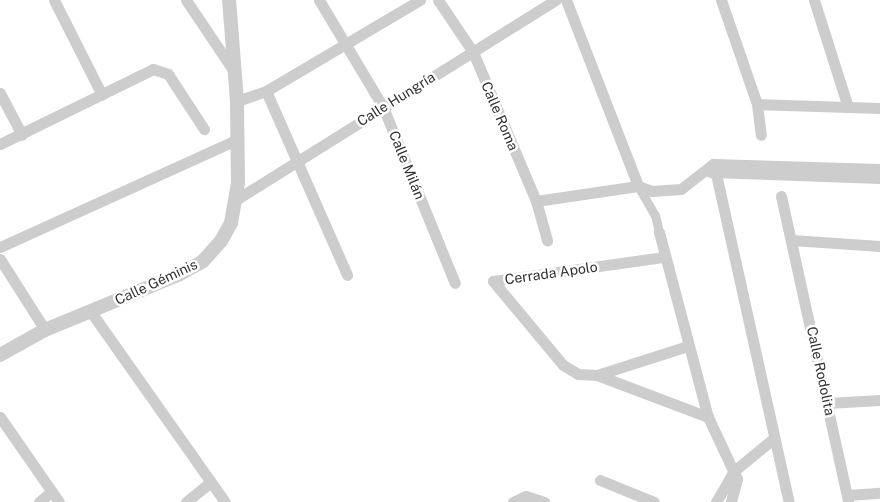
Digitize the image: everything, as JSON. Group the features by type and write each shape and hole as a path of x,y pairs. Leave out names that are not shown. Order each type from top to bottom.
{"street":[{"path":"54,0 102,95"},
{"path":"186,0 235,73"},
{"name":"Calle Géminis","path":"0,355 45,330 91,312 203,261 221,241 237,199 237,101 229,0"},
{"name":"Calle Milán","path":"318,0 383,107 455,283"},
{"path":"237,101 266,91 420,0"},
{"name":"Calle Roma","path":"438,0 473,52 536,201 547,240"},
{"name":"Calle Hungría","path":"237,199 556,0"},
{"path":"566,0 638,186 655,215 664,257 708,417 737,478 731,502"},
{"path":"721,0 757,104 761,135"},
{"path":"814,0 848,107"},
{"path":"0,144 22,136 154,69 168,74 204,129"},
{"path":"266,91 299,160 347,276"},
{"path":"0,93 22,136"},
{"path":"757,104 880,108"},
{"path":"0,247 238,139"},
{"path":"536,201 638,186 652,191 681,189 713,164 880,169"},
{"path":"704,171 716,174 880,178"},
{"path":"716,174 789,502"},
{"name":"Calle Rodolita","path":"781,196 848,498"},
{"path":"792,240 880,246"},
{"name":"Cerrada Apolo","path":"664,257 492,281 563,365 578,374 597,375 708,417"},
{"path":"0,259 45,330"},
{"path":"91,312 225,502"},
{"name":"Cerrada Apolo","path":"597,375 688,346"},
{"path":"828,403 880,400"},
{"path":"0,417 59,502"},
{"path":"716,502 734,471 774,438"},
{"path":"600,480 644,495 654,502"},
{"path":"186,502 211,482"},
{"path":"39,502 51,492"},
{"path":"848,498 880,493"},
{"path":"515,501 534,496 544,502"}]}
